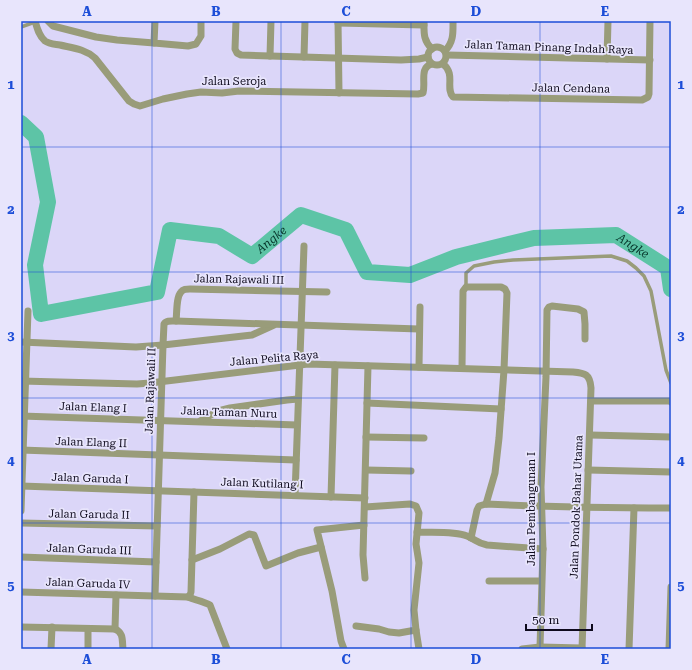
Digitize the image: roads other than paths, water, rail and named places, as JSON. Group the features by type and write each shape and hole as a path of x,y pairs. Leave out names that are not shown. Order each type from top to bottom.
{"street":[{"path":"48,21 53,26 96,37 188,46 196,44 200,36 201,21"},
{"path":"154,43 155,21"},
{"path":"236,21 235,49 237,53 241,55 401,60 418,59 430,60 436,65 443,64 446,60 446,53 452,41 453,21"},
{"path":"270,56 271,21"},
{"path":"304,57 305,21"},
{"path":"607,59 608,21"},
{"name":"Jalan Cendana","path":"443,64 449,71 451,93 453,97 642,100 648,97 649,94 650,21"},
{"name":"Jalan Seroja","path":"35,22 41,37 50,44 78,49 86,51 90,54 95,58 130,101 140,106 163,99 194,93 240,92 418,94 423,93 424,72 430,60"},
{"path":"339,93 338,22 424,23 424,36 428,45 432,49"},
{"path":"430,60 429,54 432,49 439,47 446,53"},
{"name":"Jalan Taman Pinang Indah Raya","path":"446,53 650,60"},
{"path":"295,496 304,246"},
{"path":"462,368 463,291 466,287 501,287 505,289 507,293 504,370 499,438 494,473 486,504"},
{"name":"Jalan Rajawali III","path":"176,321 178,297 180,292 190,288 327,292"},
{"path":"419,367 420,306"},
{"name":"Jalan Pembangunan I","path":"540,647 542,581 541,487 547,310 549,307 552,306 578,309 584,312 585,339"},
{"path":"21,511 24,342 28,311"},
{"name":"Jalan Rajawali II","path":"155,596 164,324 167,321 176,321"},
{"path":"176,321 419,329"},
{"path":"24,342 136,347 252,335 276,324"},
{"name":"Jalan Pelita Raya","path":"23,381 137,384 308,364 578,372"},
{"path":"331,497 335,365"},
{"path":"365,578 363,554 368,366"},
{"name":"Jalan Pondok Bahar Utama","path":"578,372 589,377 591,382 582,649"},
{"path":"200,422 218,411 230,408 298,399"},
{"path":"591,401 670,402"},
{"path":"367,403 501,409"},
{"path":"230,408 232,423"},
{"name":"Jalan Elang I","path":"23,416 160,420"},
{"name":"Jalan Taman Nuru","path":"160,420 297,425"},
{"path":"590,435 671,437"},
{"path":"366,437 424,438"},
{"name":"Jalan Elang II","path":"22,450 296,460"},
{"path":"366,470 411,471"},
{"path":"588,470 671,472"},
{"name":"Jalan Garuda I","path":"21,486 158,491"},
{"name":"Jalan Kutilang I","path":"158,491 365,498"},
{"path":"188,597 191,592 194,492"},
{"path":"365,507 410,504 415,505 419,513 416,544 419,563 414,610 419,649"},
{"path":"471,538 477,510 479,506 486,504 586,508 671,508"},
{"path":"629,649 634,508"},
{"name":"Jalan Garuda II","path":"21,523 157,526"},
{"path":"344,649 341,641 332,591 318,530 364,525"},
{"path":"417,532 460,534 471,538 479,544 542,548"},
{"path":"192,560 220,549 249,534 254,535 266,566 298,553 321,547"},
{"name":"Jalan Garuda III","path":"21,557 156,562"},
{"path":"489,581 542,581"},
{"path":"669,649 671,587"},
{"name":"Jalan Garuda IV","path":"21,592 188,597 203,601 210,605 227,649"},
{"path":"115,630 116,595"},
{"path":"356,626 399,633 416,630"},
{"path":"21,627 115,630 119,631 121,634 122,649"},
{"path":"52,627 52,649"},
{"path":"88,629 88,649"},
{"path":"522,649 540,647 582,649"}],"lane":[{"path":"21,27 35,22"},
{"path":"466,287 466,273 474,266 494,262 611,256 627,261 644,276 652,291 666,370 671,382"}],"waterway":[{"name":"Angke","path":"21,123 36,137 48,202 35,265 41,314 157,292 170,230 219,236 252,256 301,215 346,230 367,272 410,275 456,257 534,238 616,235 668,268 671,289"}]}
